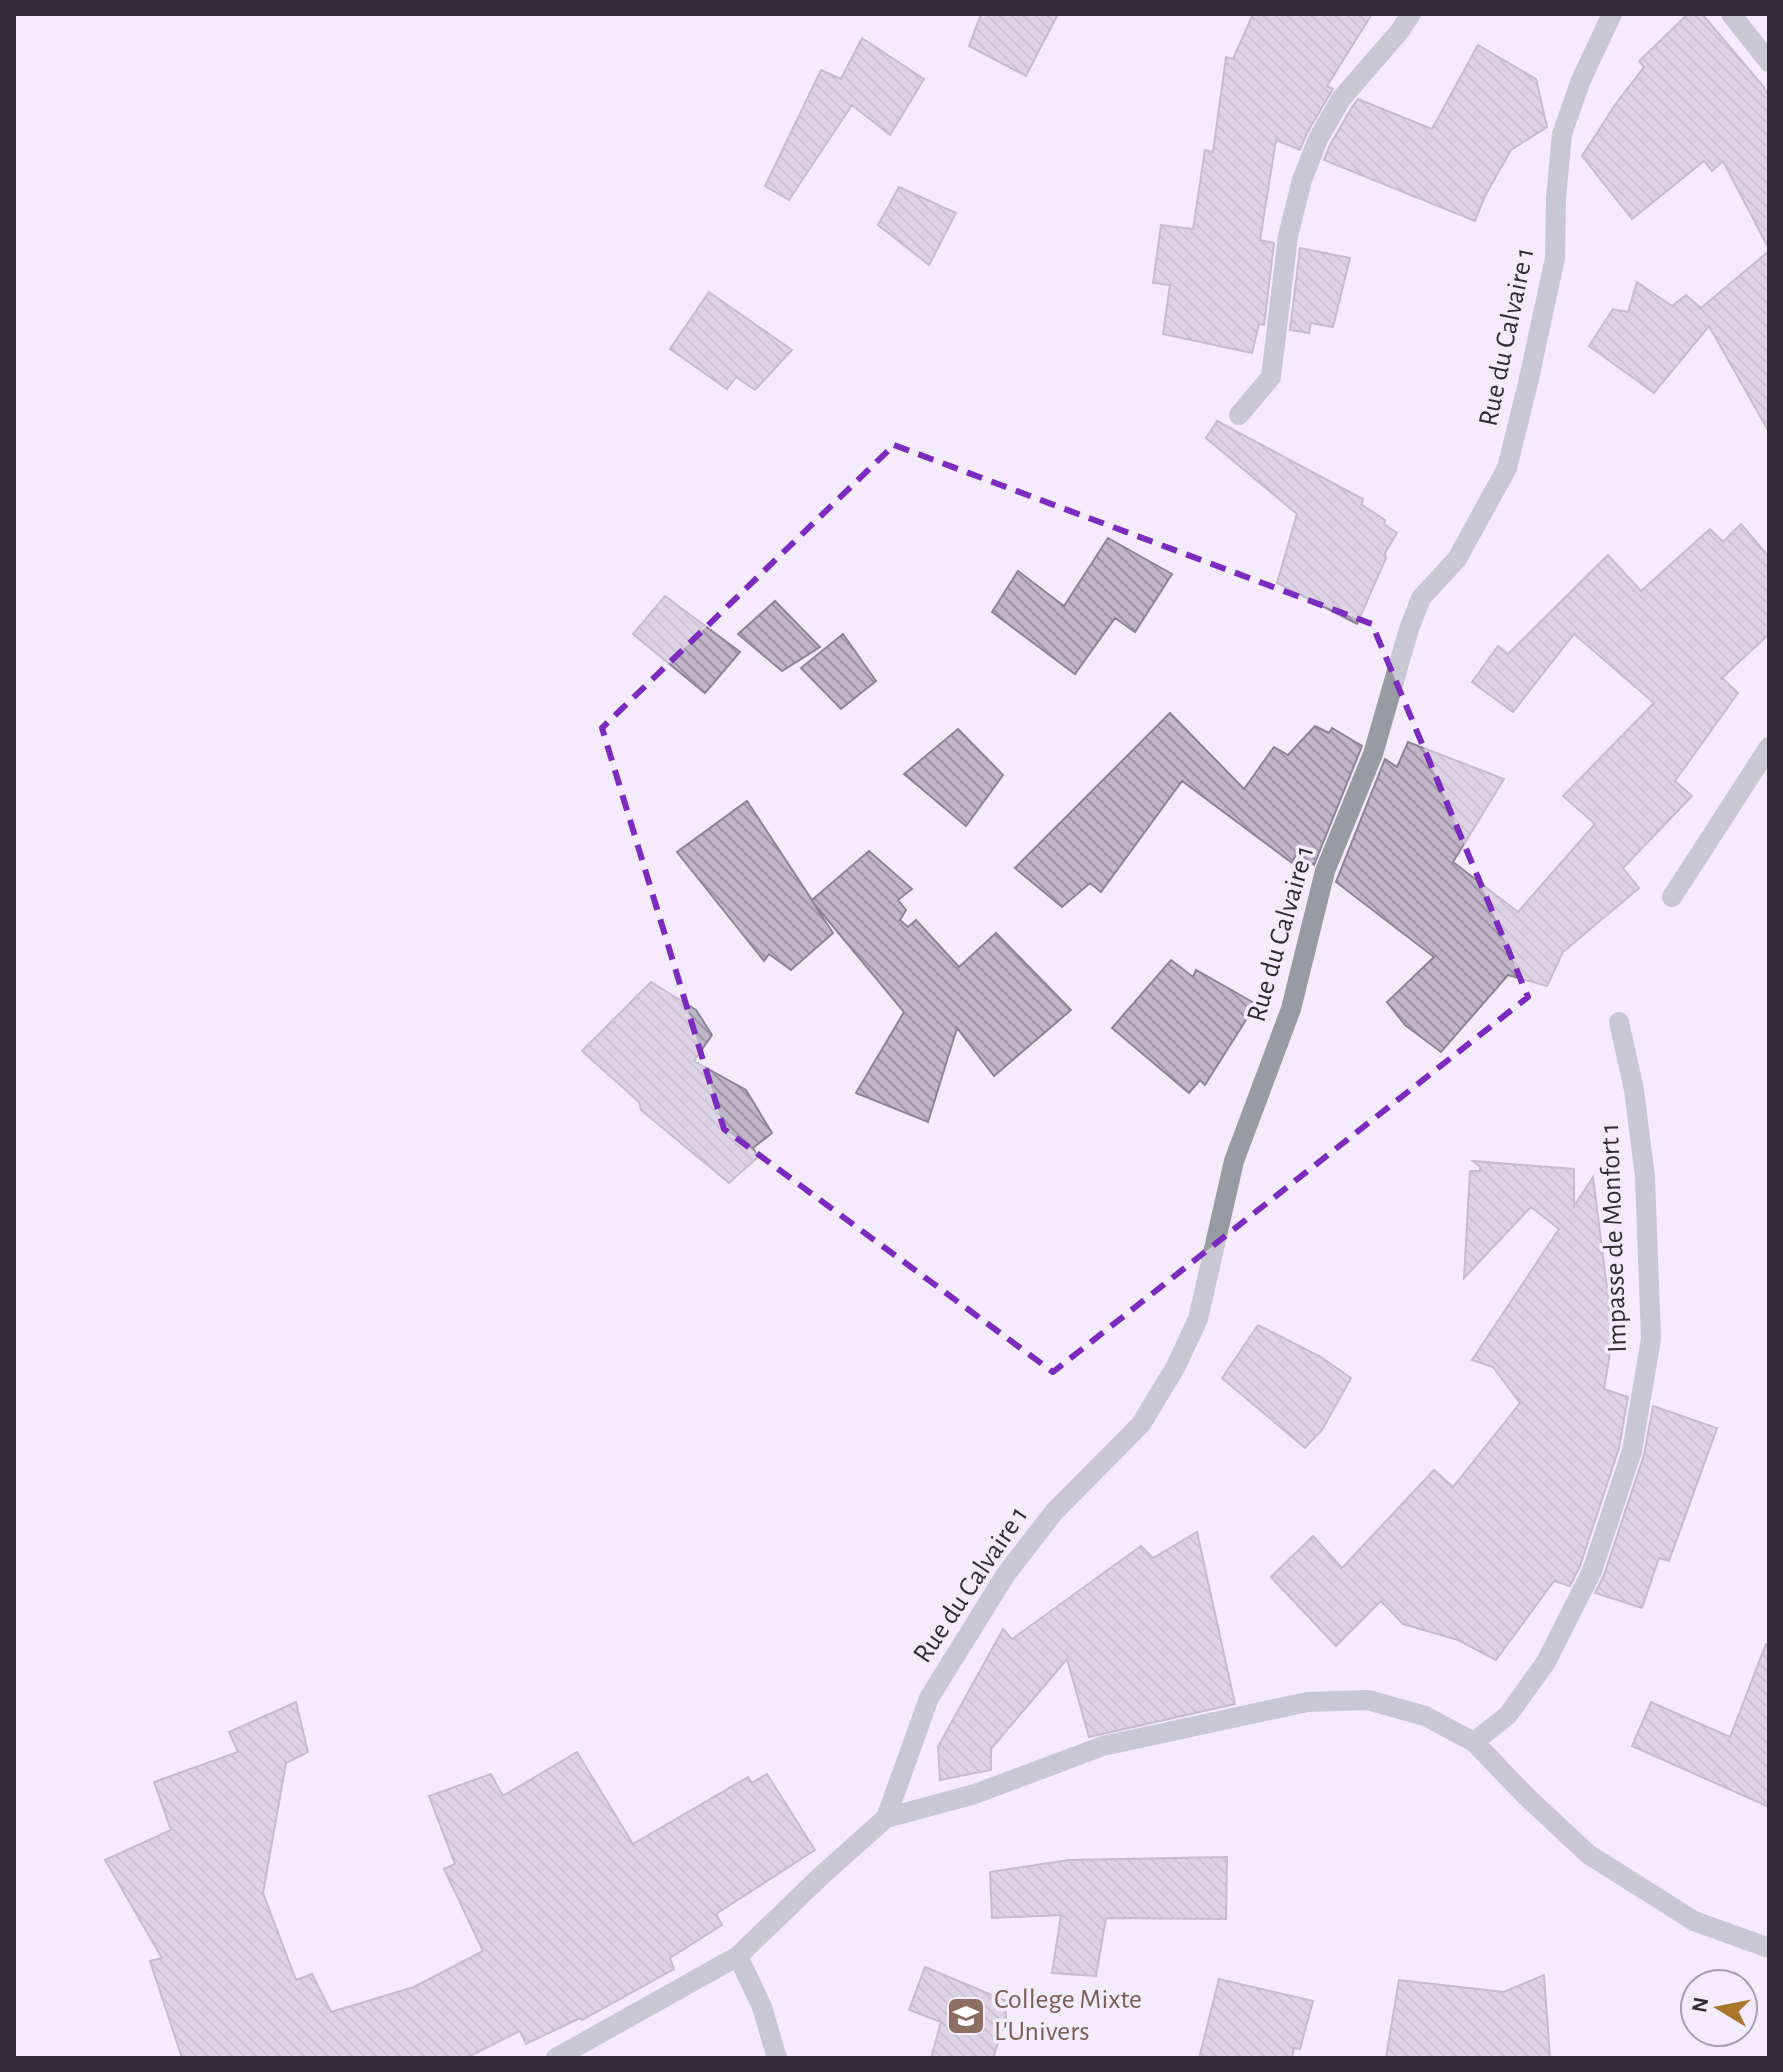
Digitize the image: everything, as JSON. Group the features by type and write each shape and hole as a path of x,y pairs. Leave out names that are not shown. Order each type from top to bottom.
{"street":[{"path":"1239,415 1271,377 1288,236 1302,180 1318,139 1341,99 1411,14"},
{"name":"Rue du Calvaire 1","path":"886,1818 929,1698 1006,1574 1054,1512 1141,1424 1175,1368 1198,1319 1234,1161 1291,1009 1325,871 1373,754 1409,629 1421,598 1457,559 1507,468 1555,258 1562,134 1581,80 1612,14"},
{"path":"1731,14 1769,62"},
{"path":"1672,897 1769,747"},
{"name":"Impasse de Monfort 1","path":"1474,1742 1508,1715 1546,1662 1592,1571 1632,1451 1651,1339 1645,1177 1634,1090 1619,1022"},
{"name":"Rue du Calvaire 1","path":"556,2058 738,1956 886,1818 975,1794 1103,1746 1307,1702 1368,1700 1425,1716 1474,1742 1588,1854 1694,1921 1769,1948"},
{"path":"738,1956 762,2007 777,2058"}],"highlighted area":[{"path":"894,445 1372,624 1528,997 1053,1372 724,1129 602,728"}],"building":[{"path":"981,14 1058,14 1026,76 969,46"},
{"path":"1253,14 1372,14 1327,86 1333,89 1300,150 1276,140 1260,240 1274,243 1264,325 1259,324 1252,353 1163,334 1170,285 1153,283 1161,225 1193,229 1205,150 1213,152 1226,57 1233,59"},
{"path":"1688,14 1702,14 1769,96 1769,249 1723,161 1712,171 1704,161 1632,219 1582,156 1644,67 1639,61"},
{"path":"862,38 924,79 890,135 852,105 789,200 765,186 821,70 841,79"},
{"path":"1478,45 1536,79 1547,127 1511,150 1475,221 1324,160 1358,99 1432,129"},
{"path":"899,187 956,213 929,265 878,225"},
{"path":"1300,248 1350,258 1333,327 1311,323 1309,333 1290,330"},
{"path":"1769,251 1769,432 1709,326 1654,393 1589,346 1613,309 1628,312 1637,282 1672,306 1686,295 1701,308"},
{"path":"709,292 792,350 755,390 736,377 727,389 670,349"},
{"path":"1217,421 1363,499 1362,505 1385,520 1384,524 1397,533 1385,553 1386,558 1357,624 1277,583 1297,514 1206,438"},
{"path":"1741,524 1769,557 1769,634 1722,678 1738,693 1675,781 1692,796 1623,868 1639,888 1563,952 1547,986 1508,975 1441,1052 1405,1025 1387,1002 1434,957 1336,882 1385,759 1397,767 1408,742 1504,779 1453,862 1518,912 1595,824 1563,796 1654,703 1574,634 1513,712 1472,682 1498,646 1508,654 1608,555 1641,591 1710,529 1723,542"},
{"path":"1108,538 1172,574 1135,632 1115,618 1075,674 992,612 1018,571 1064,606"},
{"path":"665,596 740,652 705,693 633,634"},
{"path":"775,601 820,647 782,671 738,634"},
{"path":"843,634 876,681 841,709 801,668"},
{"path":"1170,713 1244,789 1274,747 1288,755 1315,726 1329,733 1332,728 1362,746 1314,865 1297,852 1292,863 1182,781 1101,892 1090,883 1062,907 1015,868"},
{"path":"958,729 1003,775 966,826 904,774"},
{"path":"747,801 812,900 869,851 912,889 898,900 906,910 900,920 908,927 916,920 959,967 996,933 1071,1010 994,1076 957,1028 928,1122 856,1093 904,1012 812,901 833,933 791,970 769,954 764,961 677,852"},
{"path":"1171,960 1193,977 1196,970 1256,1004 1205,1085 1200,1080 1189,1093 1112,1028"},
{"path":"651,982 696,1010 712,1035 694,1061 746,1090 772,1133 753,1148 758,1157 729,1183 641,1110 639,1102 582,1051"},
{"path":"1473,1161 1574,1169 1574,1206 1593,1177 1613,1335 1604,1389 1628,1397 1619,1448 1580,1566 1570,1586 1554,1581 1496,1660 1458,1640 1403,1624 1381,1601 1336,1646 1271,1577 1313,1536 1342,1568 1434,1470 1453,1487 1520,1403 1493,1367 1472,1360 1559,1229 1531,1207 1464,1278 1470,1171 1480,1171"},
{"path":"1258,1325 1321,1357 1351,1378 1322,1430 1305,1448 1222,1378"},
{"path":"1653,1406 1717,1428 1669,1561 1659,1558 1642,1608 1595,1593 1604,1575 1644,1455"},
{"path":"1197,1532 1235,1704 1089,1737 1067,1659 991,1749 991,1770 940,1780 938,1747 1003,1629 1012,1639 1141,1546 1153,1558"},
{"path":"1766,1644 1769,1645 1769,1807 1632,1746 1651,1702 1730,1737"},
{"path":"296,1702 308,1752 286,1763 263,1893 296,1980 312,1974 331,2012 414,1987 483,1951 444,1869 455,1864 429,1796 491,1774 503,1796 577,1752 633,1844 748,1777 752,1783 767,1774 815,1850 716,1914 722,1925 670,1958 674,1969 582,2020 580,2018 526,2044 520,2031 466,2058 182,2058 150,1961 162,1958 105,1860 171,1830 154,1782 238,1752 229,1732"},
{"path":"1227,1857 1226,1919 1106,1918 1096,1976 1052,1973 1061,1915 992,1918 990,1872 1069,1860"},
{"name":"College Mixte L'Univers","path":"925,1967 1006,2001 1006,2018 993,2058 931,2058 941,2022 909,2010"},
{"path":"1544,1975 1550,2058 1386,2058 1399,1980 1504,1992"},
{"path":"1219,1979 1313,2001 1300,2049 1294,2048 1292,2058 1199,2058"}],"place":[{"name":"College Mixte L'Univers","path":"966,2016"}]}
